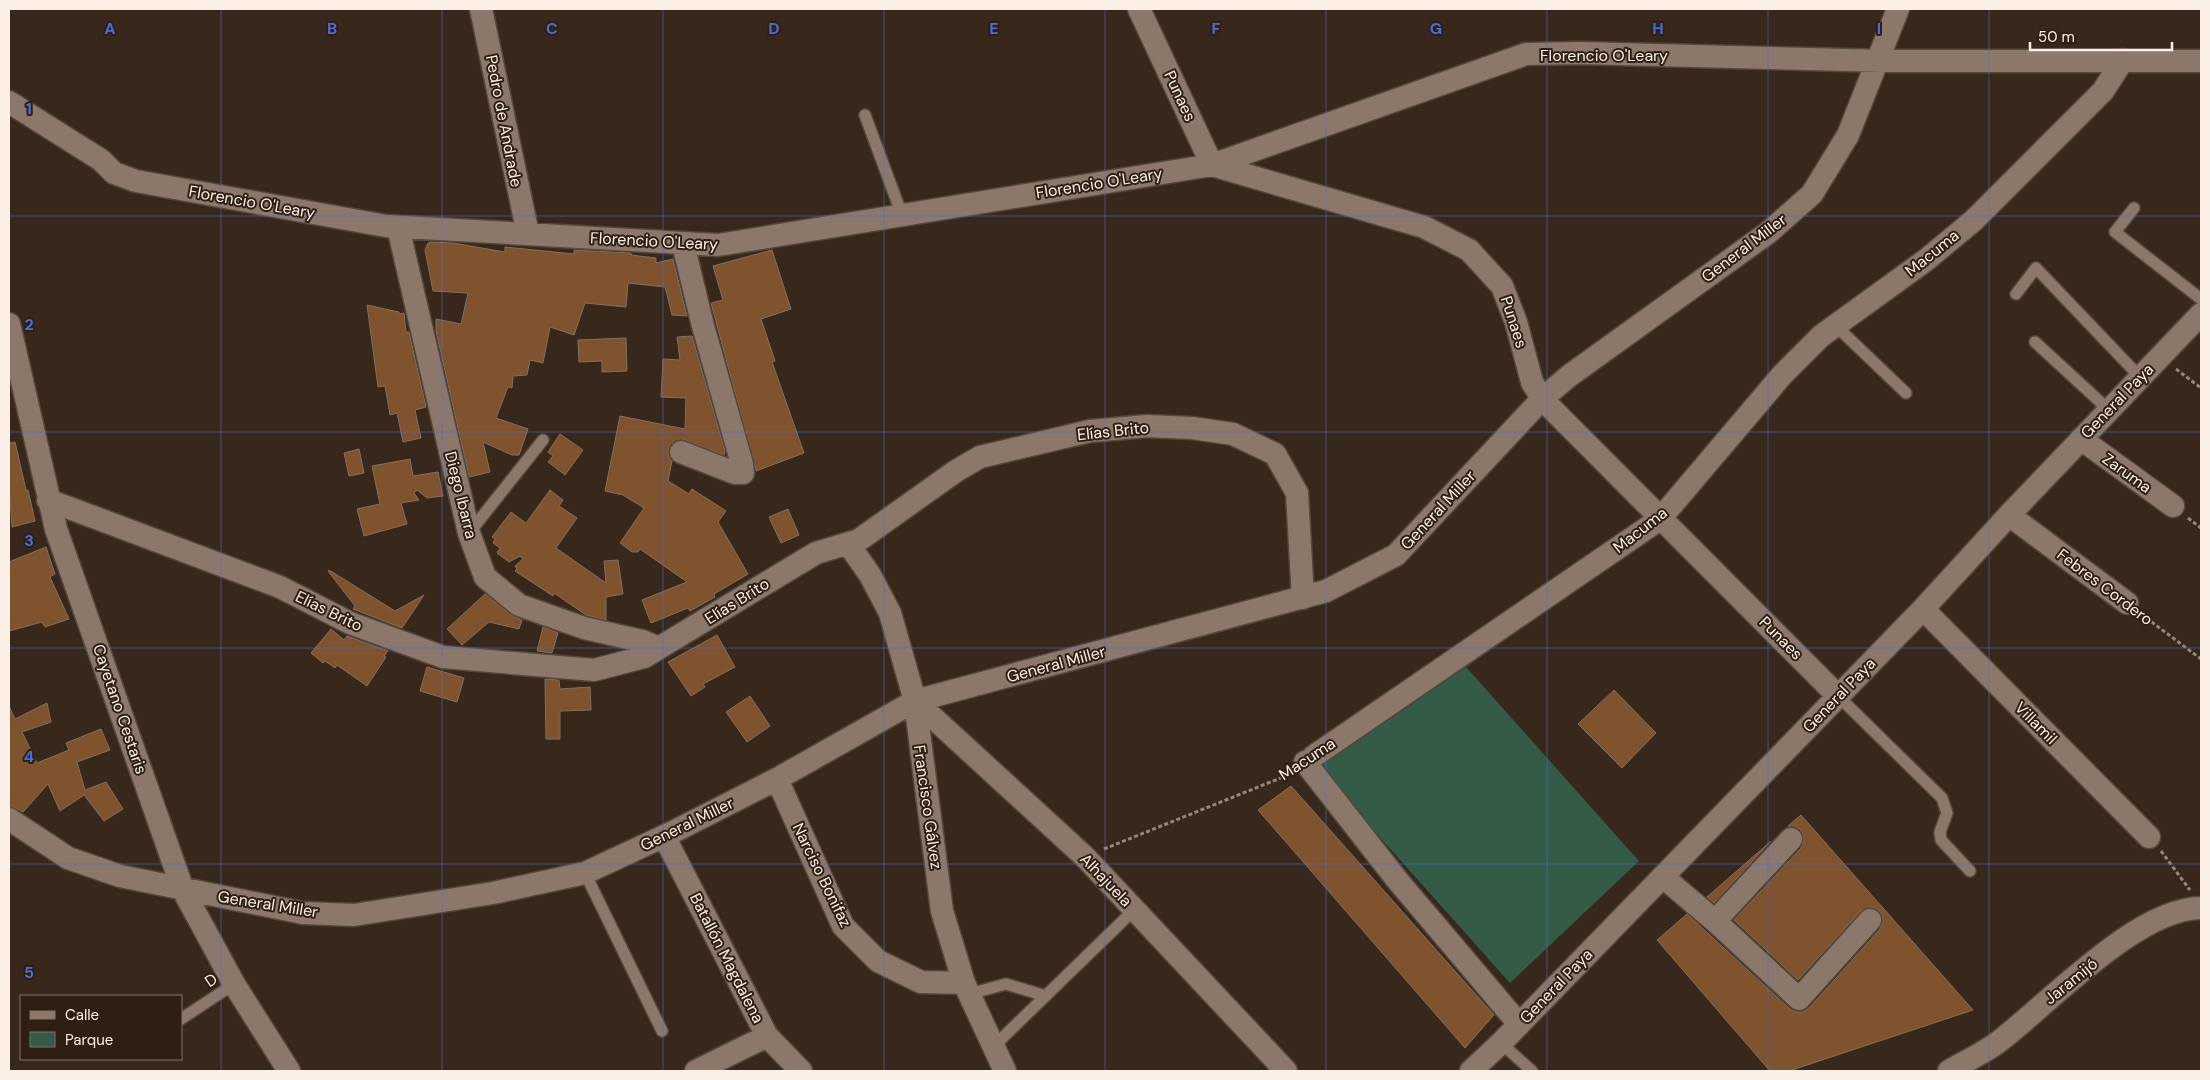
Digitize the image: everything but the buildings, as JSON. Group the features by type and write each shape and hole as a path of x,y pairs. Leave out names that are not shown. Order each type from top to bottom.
{"street":[{"name":"Pedro de Andrade","path":"481,9 528,234"},
{"name":"Punaes","path":"1139,9 1212,165 1424,227 1469,250 1502,286 1516,322 1532,382 1542,399 1838,696"},
{"name":"General Miller","path":"9,819 68,858 120,876 303,913 354,914 493,894 584,873 664,836 777,779 915,701 1326,591 1396,555 1542,399 1569,376 1769,232 1812,194 1848,135 1898,9"},
{"name":"Florencio O'Leary","path":"9,102 101,160 114,173 136,181 398,227 718,245 1212,165 1526,54 1580,53 1876,61 2201,61"},
{"name":"Macuma","path":"1310,759 1660,519 1782,375 1821,336 1926,260 1973,220 2103,91 2123,60"},
{"name":"Diego Ibarra","path":"398,227 469,533 485,578 519,605 584,628 642,641 659,648"},
{"path":"681,452 735,473 743,474 742,464 703,326 683,244"},
{"name":"General Paya","path":"1471,1071 1501,1043 1923,609 2009,515 2201,314"},
{"name":"Cayetano Cestaris","path":"9,324 56,529 183,890 234,984 289,1071"},
{"name":"Elías Brito","path":"48,500 280,587 350,623 443,657 594,670 644,657 816,553 849,545 860,540 956,471 980,457 1090,431 1148,426 1192,428 1233,434 1275,454 1297,493 1303,598"},
{"name":"Zaruma","path":"2081,439 2173,506"},
{"name":"Febres Cordero","path":"2009,515 2127,603"},
{"name":"Francisco Gálvez","path":"849,545 870,575 890,613 915,701 942,911 967,989 1005,1071"},
{"name":"Villamil","path":"1923,609 2149,837"},
{"name":"Alhajuela","path":"915,701 1085,857 1286,1071"},
{"path":"1310,759 1398,881 1519,1024"},
{"name":"Narciso Bonifaz","path":"777,779 844,926 878,961 921,982 967,989"},
{"name":"Batallón Magdalena","path":"664,836 767,1036 801,1071"},
{"path":"1715,921 1790,839"},
{"path":"1662,877 1715,921 1799,999 1870,920"},
{"name":"Jaramijó","path":"1949,1071 2000,1041 2130,934 2171,912 2201,908"},
{"path":"696,1071 767,1036"}],"lane":[{"path":"865,115 902,215"},
{"path":"2134,208 2115,232 2201,299"},
{"path":"2016,294 2036,268 2140,377"},
{"path":"1836,326 1906,393"},
{"path":"2035,342 2109,410"},
{"path":"469,533 543,440"},
{"path":"1838,696 1942,798 1948,813 1940,832 1941,840 1970,871"},
{"path":"584,873 662,1031"},
{"path":"994,1046 1134,910"},
{"name":"D","path":"182,1018 234,984"},
{"path":"967,989 1006,984 1046,996"},
{"path":"1501,1043 1532,1071"}],"path":[{"path":"2160,357 2201,388"},
{"name":"Febres Cordero","path":"2127,603 2201,659"},
{"name":"Macuma","path":"1085,857 1283,777 1310,759"},
{"path":"2149,837 2188,887 2201,908"}],"green space":[{"path":"1466,667 1639,861 1510,983 1318,768"}]}
